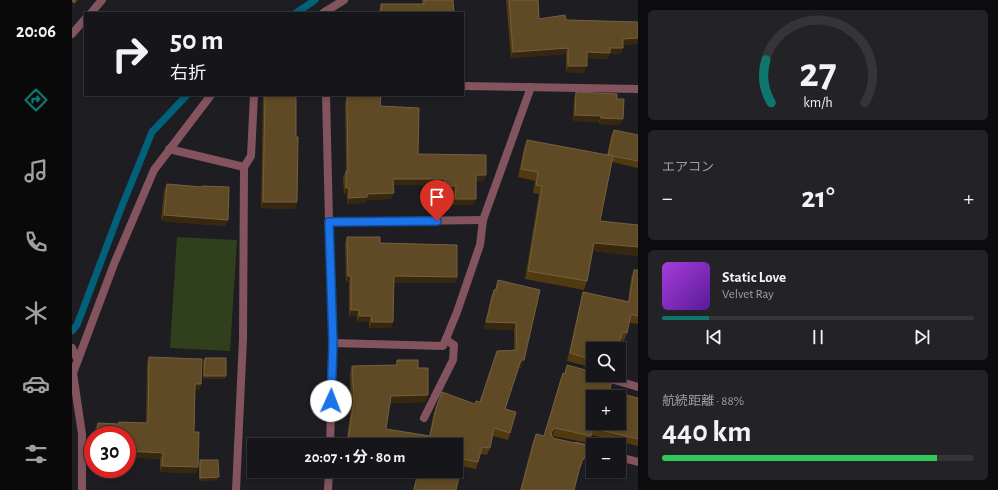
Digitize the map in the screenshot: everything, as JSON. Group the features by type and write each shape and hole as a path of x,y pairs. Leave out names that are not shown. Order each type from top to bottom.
{"street":[{"path":"92,12 102,0"},
{"path":"325,12 344,0"},
{"path":"72,34 84,20"},
{"path":"464,86 638,89"},
{"path":"333,343 444,346 480,245 483,220 531,87"},
{"path":"82,490 82,434 73,374 114,264 154,170 210,96"},
{"path":"236,490 243,339 244,167 251,156 254,96"},
{"path":"326,96 333,343 330,438"},
{"path":"169,149 244,167"},
{"path":"329,222 483,220"},
{"path":"424,418 452,360 454,345 446,340"},
{"path":"72,348 78,360"},
{"path":"621,382 638,387"},
{"path":"570,445 586,448"},
{"path":"626,459 638,462"},
{"path":"328,490 329,478"}],"green space":[{"path":"177,237 237,240 230,351 170,348"}],"building":[{"path":"424,0 453,0 454,12 381,12 381,4 424,4"},
{"path":"509,0 538,0 539,19 565,15 566,20 638,22 638,38 623,39 623,48 610,48 610,53 587,52 587,66 568,66 568,48 513,52"},
{"path":"576,92 617,94 617,99 624,99 623,119 575,115"},
{"path":"265,96 296,96 296,137 298,137 297,202 263,202"},
{"path":"347,96 381,96 380,106 419,108 418,154 486,155 486,175 476,175 476,199 455,199 456,186 445,186 445,179 393,179 394,193 367,194 367,197 349,198 349,188 346,188 346,171 348,171"},
{"path":"614,130 638,135 638,161 608,155"},
{"path":"527,140 613,156 600,221 638,225 638,247 594,243 587,281 528,271 542,186 536,185 538,172 521,169"},
{"path":"167,184 202,187 229,187 228,220 164,215"},
{"path":"347,237 380,237 380,243 457,245 457,277 394,276 393,322 372,322 371,316 359,316 359,310 351,310 351,276 348,276"},
{"path":"634,270 638,270 638,316 631,314 627,333 622,332 620,342 586,342 586,358 570,353 583,292 629,302"},
{"path":"498,280 540,290 524,360 521,360 505,409 516,412 510,433 494,428 490,448 482,447 478,462 463,459 463,438 348,438 354,401 352,366 397,365 397,360 418,360 418,368 428,368 428,395 391,396 386,429 430,436 436,408 442,392 475,404 476,401 480,402 497,351 517,350 516,323 486,322 494,290 496,290"},
{"path":"149,357 202,359 201,384 195,384 194,432 199,432 198,467 162,466 163,453 136,452 136,426 98,426 98,423 148,423"},
{"path":"205,358 226,358 226,376 204,376"},
{"path":"567,365 586,370 586,382 611,382 610,390 586,390 586,430 592,430 591,436 555,428 551,433 553,438 586,446 586,452 584,459 582,459 574,490 521,490 536,434 544,436 563,373 565,374"},
{"path":"626,395 638,398 638,439 601,430 626,430"},
{"path":"200,460 218,460 219,477 200,478"},
{"path":"417,478 459,478 456,490 414,490"}],"waterway":[{"path":"297,12 315,0"},
{"path":"72,331 77,325 120,211 152,132 186,96"}],"route":[{"path":"331,401 333,343 329,222 437,221"}]}
